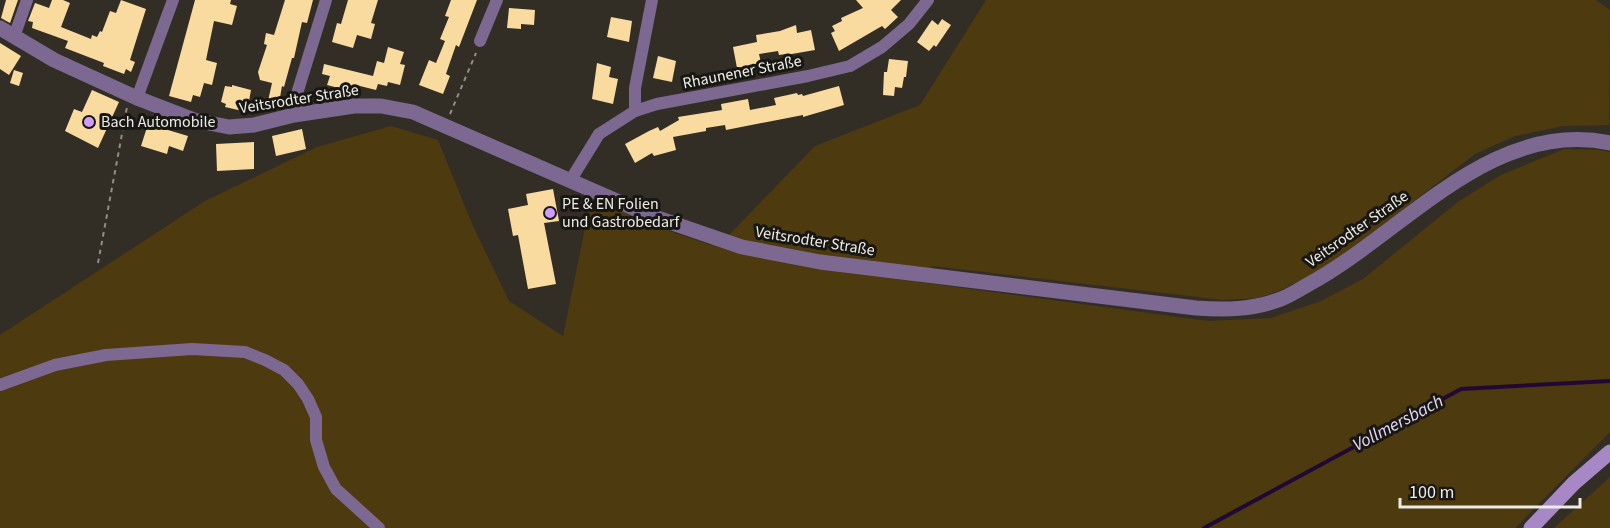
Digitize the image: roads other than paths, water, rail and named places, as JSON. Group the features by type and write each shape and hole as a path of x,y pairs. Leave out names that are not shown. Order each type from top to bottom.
{"main road":[{"path":"1531,528 1574,483 1610,452"}],"street":[{"path":"14,37 27,0"},
{"path":"133,97 173,0"},
{"path":"294,115 295,100 326,0"},
{"path":"480,41 497,0"},
{"path":"634,111 634,88 652,0"},
{"name":"Rhaunener Straße","path":"570,181 599,134 634,111 657,104 850,66 882,47 909,24 928,0"},
{"name":"Veitsrodter Straße","path":"0,28 54,60 133,97 194,120 229,127 254,125 294,115 354,106 381,106 413,112 649,215 742,247 820,262 1196,308 1240,310 1281,299 1333,271 1455,183 1488,163 1520,148 1543,142 1575,140 1610,143"},
{"path":"0,385 55,365 106,356 192,349 245,352 284,370 298,384 316,417 316,440 324,466 336,489 379,528"}],"waterway":[{"name":"Vollmersbach","path":"1204,528 1461,389 1610,381"}],"place":[{"name":"Bach Automobile","path":"89,122"},
{"name":"PE & EN Folien und Gastrobedarf","path":"550,213"}]}
